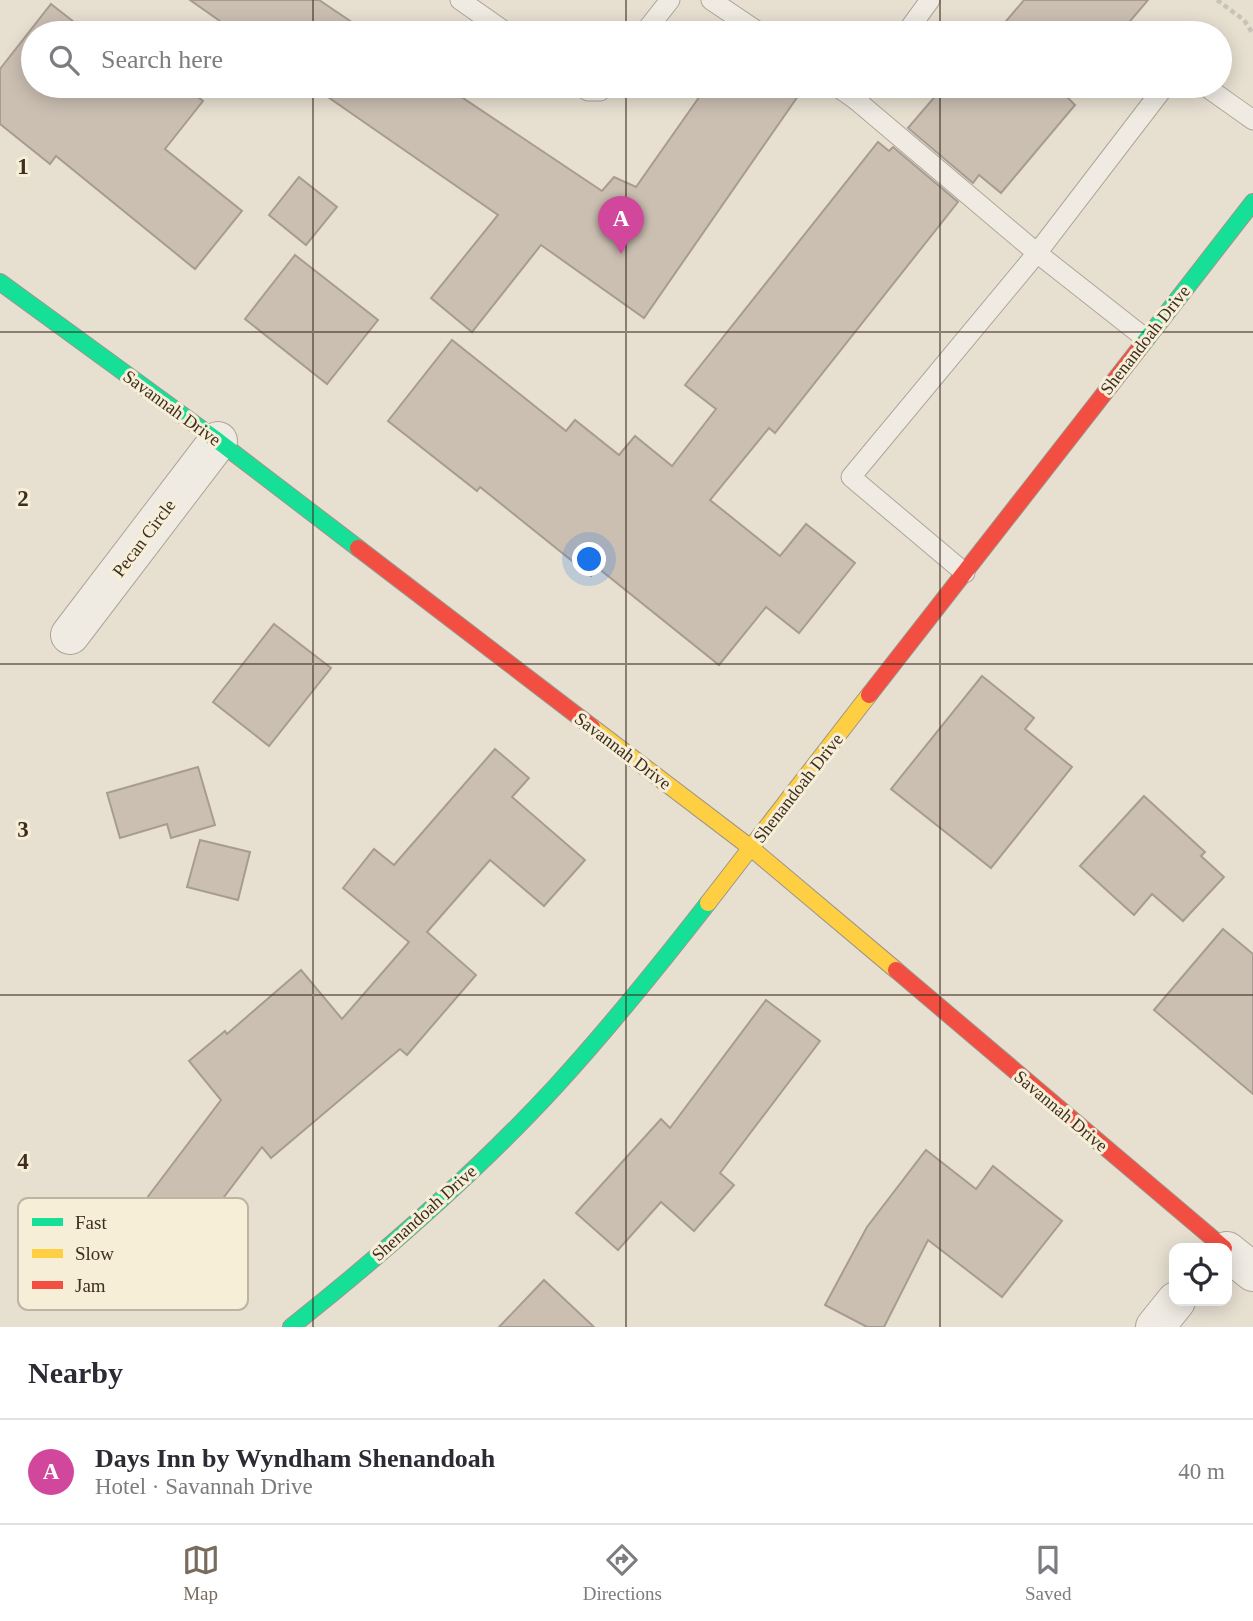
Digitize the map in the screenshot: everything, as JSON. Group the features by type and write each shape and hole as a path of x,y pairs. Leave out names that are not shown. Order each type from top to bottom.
{"street":[{"name":"Shenandoah Drive","path":"291,1327 423,1217 496,1147 554,1088 643,986 1253,202"},
{"name":"Savannah Drive","path":"0,282 218,441 751,848 1216,1243"},
{"name":"Pecan Circle","path":"70,635 218,441"},
{"name":"Savannah Drive","path":"1232,1256 1253,1272"},
{"path":"1155,1327 1172,1306"}],"lane":[{"path":"460,0 490,21"},
{"path":"653,21 670,0"},
{"path":"711,0 742,21"},
{"path":"915,21 930,0"},
{"path":"867,98 1037,253 1145,338"},
{"path":"965,573 851,477 1037,253 1157,98"},
{"path":"1222,98 1253,120"}],"path":[{"path":"1217,0 1244,20 1253,34"}],"building":[{"path":"190,0 319,0 350,21 220,21"},
{"path":"1024,0 1148,0 1130,21 1006,21"},
{"path":"51,4 73,21 38,21"},
{"path":"21,42 21,98 199,98 203,101 165,149 242,211 195,269 56,156 50,164 0,124 0,69"},
{"path":"329,98 463,98 602,191 614,177 636,187 699,98 797,98 644,318 541,245 472,332 431,298 498,215"},
{"path":"934,98 1068,98 1075,105 1001,193 979,175 973,183 908,128"},
{"path":"878,142 889,151 893,147 958,202 775,433 769,428 710,500 780,556 806,524 855,563 799,633 766,607 719,665 598,568 591,576 480,487 477,491 388,421 452,340 566,431 575,420 619,455 635,436 672,466 716,409 685,385"},
{"path":"299,177 337,207 306,245 269,215"},
{"path":"295,255 378,320 327,384 245,319"},
{"path":"274,624 331,668 269,746 213,702"},
{"path":"982,676 1034,718 1025,729 1072,767 991,868 891,789"},
{"path":"495,749 529,778 512,797 585,860 544,906 490,860 427,932 476,975 407,1055 400,1049 271,1158 262,1147 223,1198 147,1198 221,1100 189,1061 225,1031 227,1034 301,970 342,1019 409,942 343,888 374,849 394,865"},
{"path":"198,767 215,825 171,838 167,824 120,838 107,793"},
{"path":"1144,796 1205,852 1201,856 1224,877 1183,921 1152,894 1134,915 1080,866"},
{"path":"200,840 250,852 238,900 187,887"},
{"path":"1223,929 1253,954 1253,1094 1154,1010"},
{"path":"766,1000 820,1041 720,1173 734,1185 694,1231 661,1202 618,1250 576,1213 661,1119 670,1128"},
{"path":"926,1150 976,1189 993,1166 1062,1221 1002,1297 928,1240 884,1327 867,1327 825,1305 867,1227"},
{"path":"544,1280 594,1327 499,1327"}],"traffic: fast":[{"path":"1142,345 1253,202"},
{"path":"0,282 218,441 358,548"},
{"path":"291,1327 427,1212 524,1120 575,1065 708,903"}],"traffic: slow":[{"path":"708,903 869,695"},
{"path":"592,727 751,848 896,970"}],"traffic: jam":[{"path":"869,695 1142,345"},
{"path":"358,548 592,727"},
{"path":"896,970 1218,1243"}],"place":[{"name":"Days Inn by Wyndham Shenandoah","path":"621,254"}]}
